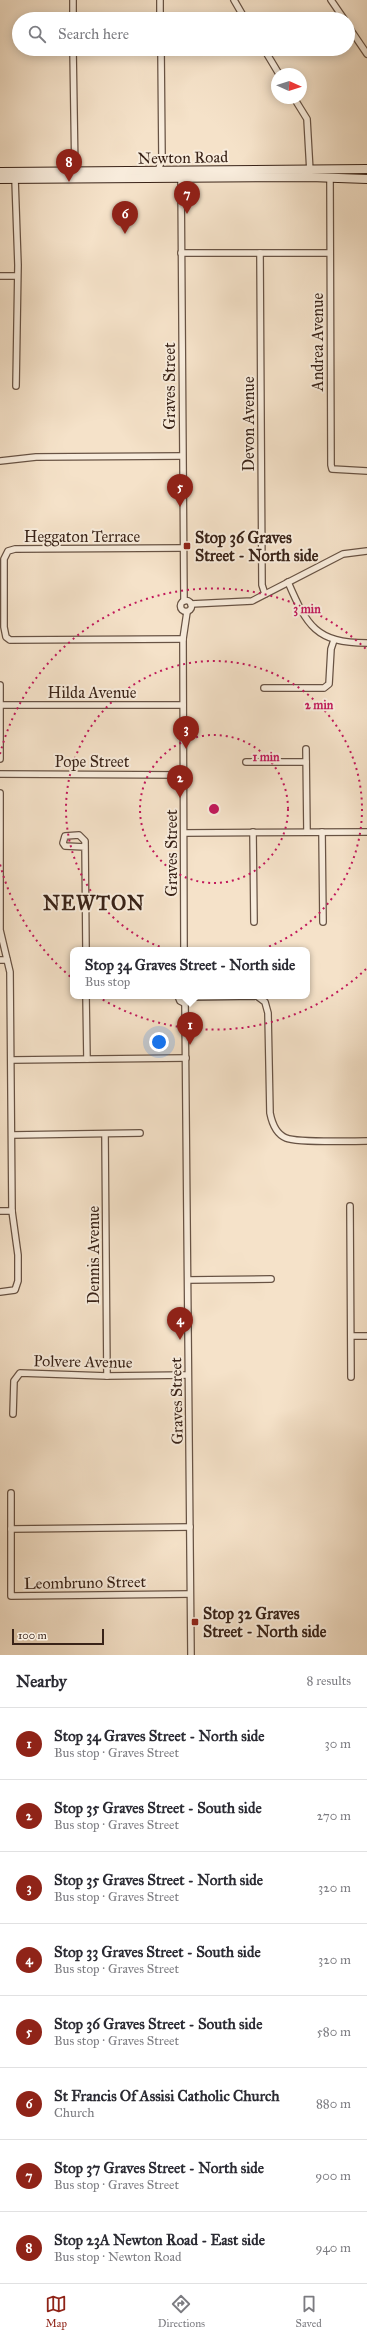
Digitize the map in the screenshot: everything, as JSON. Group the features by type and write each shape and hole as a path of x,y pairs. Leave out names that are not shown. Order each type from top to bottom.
{"main road":[{"name":"Newton Road","path":"0,179 158,171 181,175 310,169 367,169"},
{"name":"Newton Road","path":"0,172 75,176 181,175 367,179"}],"street":[{"path":"73,0 73,12"},
{"path":"160,0 160,12"},
{"path":"234,0 241,12"},
{"path":"331,0 339,12"},
{"path":"355,36 367,54"},
{"path":"73,56 75,176"},
{"path":"158,171 162,159 161,56"},
{"path":"268,56 275,68"},
{"path":"298,104 307,119 310,177"},
{"name":"Graves Street","path":"181,175 182,548 184,601 181,608 187,612 183,639 184,947"},
{"name":"Andrea Avenue","path":"330,178 329,253 331,465 332,470 337,471 367,471"},
{"path":"15,179 17,276 16,386"},
{"path":"181,253 329,253"},
{"name":"Devon Avenue","path":"260,253 262,585 265,594"},
{"path":"0,276 17,276"},
{"path":"0,461 36,457 182,456"},
{"name":"Heggaton Terrace","path":"182,548 8,551 4,559 4,627 6,637 10,640 183,639"},
{"path":"184,601 191,604 246,602 265,594 343,554 367,551"},
{"path":"288,582 306,619 317,630 334,640 345,643 367,643"},
{"path":"187,612 191,608 191,604"},
{"path":"264,688 324,688 330,684 331,649 334,640"},
{"path":"0,685 0,759"},
{"name":"Hilda Avenue","path":"0,705 183,705"},
{"path":"306,749 307,832"},
{"path":"246,762 306,762"},
{"name":"Pope Street","path":"0,774 184,775"},
{"path":"0,793 0,930 10,972 12,1060 12,1211 18,1255 17,1286 10,1292 0,1292"},
{"path":"254,832 254,922"},
{"path":"322,832 324,922"},
{"path":"184,833 367,832"},
{"path":"85,847 86,947"},
{"path":"0,960 7,960"},
{"path":"86,999 87,1059"},
{"path":"179,999 185,1003 190,1001 190,999"},
{"path":"261,999 265,1002 268,1013 270,1113 273,1125 280,1135 292,1140 367,1141"},
{"name":"Graves Street","path":"185,1003 191,1655"},
{"path":"12,1060 186,1058"},
{"path":"12,1135 140,1133"},
{"name":"Dennis Avenue","path":"105,1134 107,1376"},
{"path":"350,1206 352,1336 351,1377"},
{"path":"0,1211 12,1211"},
{"path":"188,1280 271,1279"},
{"path":"352,1336 367,1336"},
{"name":"Polvere Avenue","path":"13,1414 14,1381 20,1373 107,1376 188,1375"},
{"name":"Leombruno Street","path":"11,1493 12,1596 190,1594"},
{"path":"11,1529 190,1527"}],"place":[{"name":"Stop 23A Newton Road - East side","path":"69,182"},
{"name":"Stop 37 Graves Street - North side","path":"187,214"},
{"name":"St Francis Of Assisi Catholic Church","path":"125,234"},
{"name":"Stop 36 Graves Street - South side","path":"180,507"},
{"name":"Stop 36 Graves Street - North side","path":"187,546"},
{"name":"Stop 35 Graves Street - North side","path":"186,749"},
{"name":"Stop 35 Graves Street - South side","path":"180,798"},
{"name":"Stop 34 Graves Street - North side","path":"190,1045"},
{"name":"Stop 33 Graves Street - South side","path":"180,1340"},
{"name":"Stop 32 Graves Street - North side","path":"195,1622"}],"district":[{"name":"NEWTON","path":"94,903"}]}
